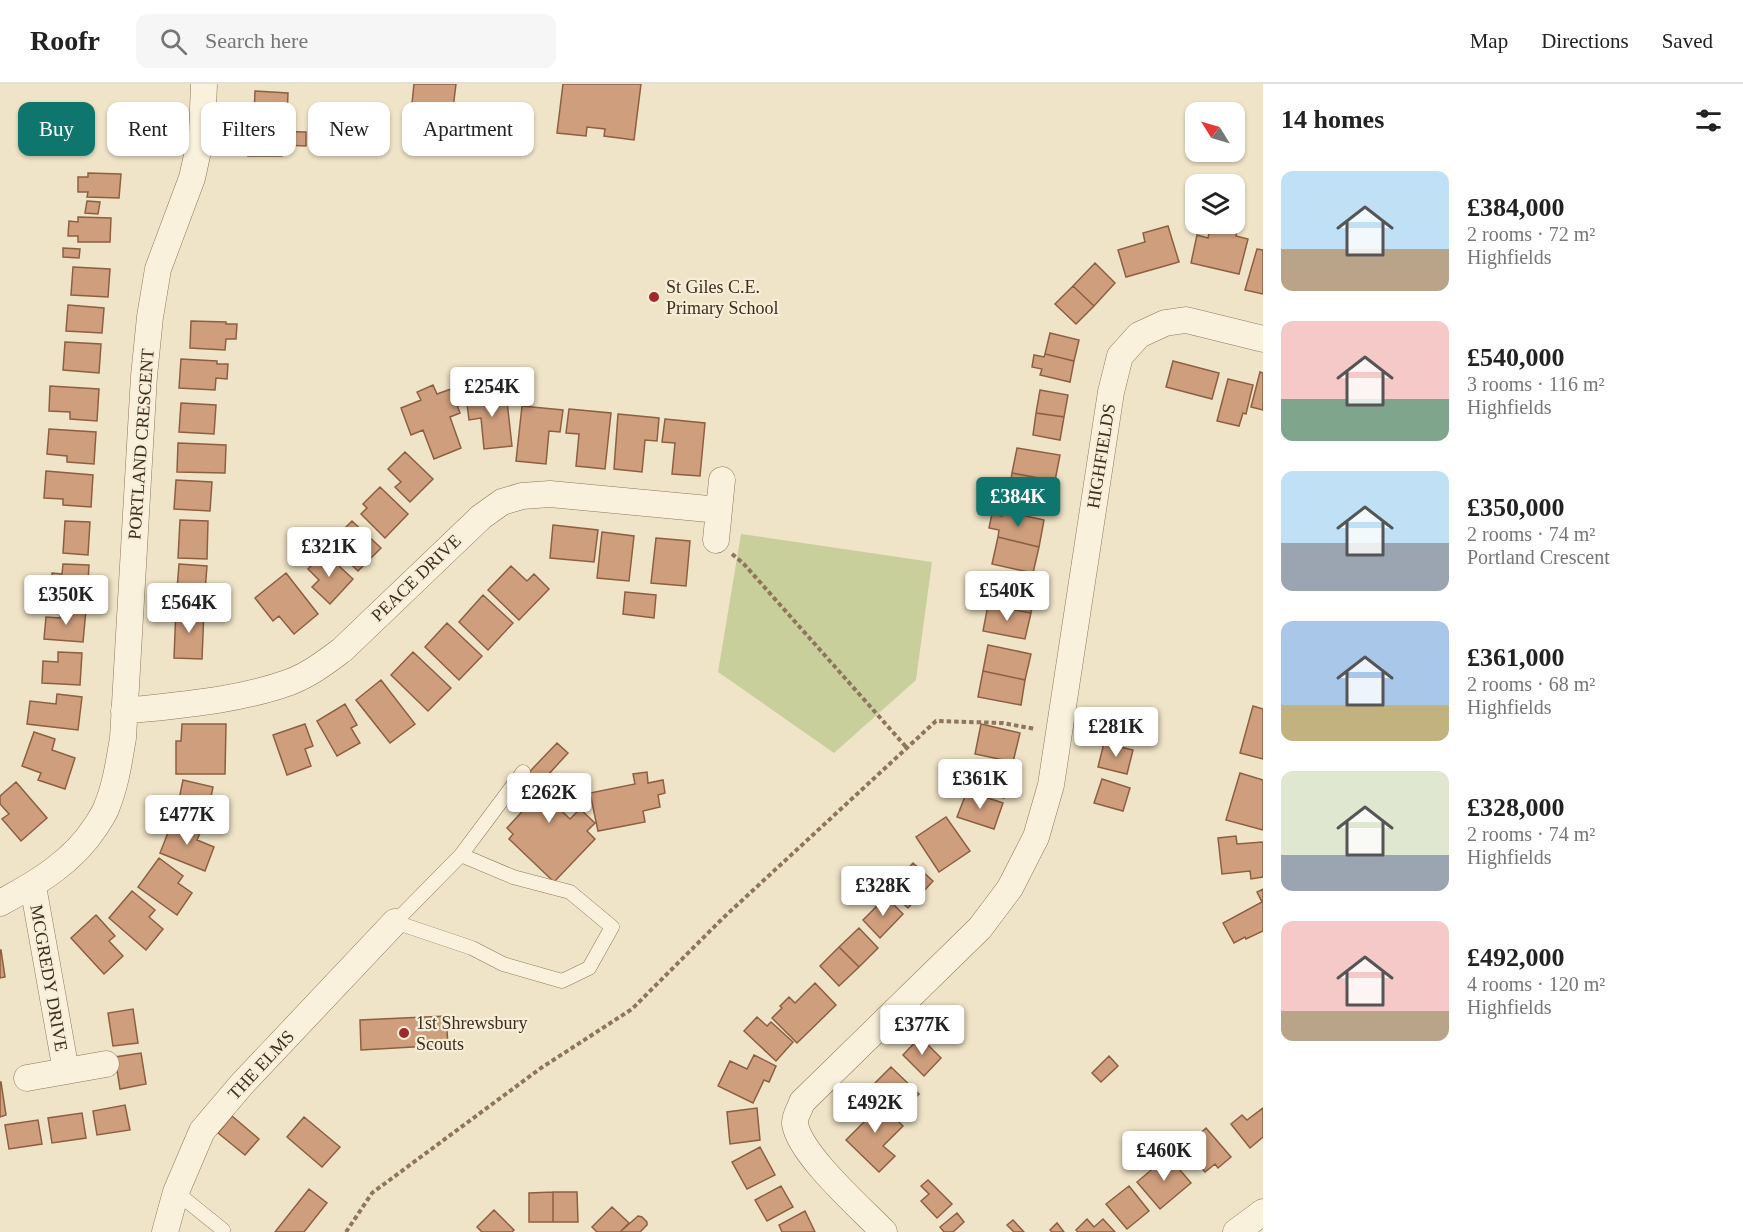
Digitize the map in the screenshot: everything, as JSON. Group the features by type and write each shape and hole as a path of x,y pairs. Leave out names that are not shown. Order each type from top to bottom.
{"street":[{"name":"PORTLAND CRESCENT","path":"0,903 33,886 63,863 86,841 107,808 118,773 123,738 144,376 150,317 158,270 192,178 202,133 204,84"},
{"name":"HIGHFIELDS","path":"885,1232 810,1156 798,1135 795,1121 802,1102 980,928 1010,888 1036,837 1051,785 1111,392 1120,356 1139,336 1165,323 1186,320 1263,339"},
{"path":"716,540 722,480"},
{"name":"PEACE DRIVE","path":"124,711 174,706 257,692 292,681 320,666 342,650 481,517 502,502 522,496 550,494 719,510"},
{"name":"MCGREDY DRIVE","path":"33,886 66,1071"},
{"name":"THE ELMS","path":"165,1232 176,1192 202,1131 242,1084 395,922"},
{"name":"MCGREDY DRIVE","path":"27,1078 106,1064"},
{"path":"1236,1232 1263,1212"}],"lane":[{"path":"460,855 513,877 570,892 612,927 589,968 562,981 503,964 472,948 395,922 460,855 524,772"},
{"path":"176,1192 223,1230"}],"path":[{"path":"716,540 743,564 907,748"},
{"path":"346,1232 372,1193 541,1068 632,1009 723,918 936,721 1002,723 1060,733"}],"green space":[{"path":"741,534 932,562 916,680 834,753 718,672"}],"building":[{"path":"414,84 456,84 454,102 412,102"},
{"path":"563,84 641,84 634,140 604,136 605,129 587,127 586,136 557,133"},
{"path":"255,91 288,93 288,102 255,102"},
{"path":"296,132 306,132 306,146 296,146"},
{"path":"88,173 121,174 119,198 87,197 88,192 78,192 78,177 88,177"},
{"path":"87,201 100,202 98,214 85,213"},
{"path":"78,217 111,218 110,242 78,242 78,236 68,236 69,221 78,222"},
{"path":"1168,226 1179,262 1126,277 1118,250 1145,242 1143,233"},
{"path":"1209,234 1236,234 1236,236 1248,239 1239,274 1191,263 1197,235 1208,238"},
{"path":"63,248 80,249 79,258 63,257"},
{"path":"1257,249 1263,250 1263,294 1245,290"},
{"path":"1095,263 1115,283 1094,306 1073,286"},
{"path":"73,267 110,269 108,297 71,295"},
{"path":"1073,286 1094,306 1076,324 1055,304"},
{"path":"68,305 104,308 102,333 66,331"},
{"path":"191,321 237,324 236,339 226,339 225,350 190,348"},
{"path":"1050,333 1079,340 1074,361 1045,354"},
{"path":"65,342 101,344 99,373 63,370"},
{"path":"1045,354 1074,361 1070,382 1040,375 1042,369 1032,367 1034,355 1044,357"},
{"path":"181,359 217,361 217,364 228,364 227,379 216,378 215,390 179,388"},
{"path":"1173,361 1219,373 1212,399 1166,387"},
{"path":"1260,372 1263,373 1263,410 1251,407"},
{"path":"1228,379 1253,385 1246,414 1243,413 1239,426 1217,421"},
{"path":"433,385 437,394 451,389 460,413 450,417 461,448 434,459 423,430 411,435 401,408 421,400 417,392"},
{"path":"50,386 99,389 97,421 70,419 70,412 49,411"},
{"path":"1040,390 1068,395 1064,417 1036,413"},
{"path":"506,392 512,446 484,449 481,418 469,420 466,396"},
{"path":"181,403 216,405 214,434 179,432"},
{"path":"522,406 563,410 560,432 549,431 546,464 516,461"},
{"path":"569,409 611,413 605,469 576,466 579,434 566,433"},
{"path":"1036,413 1064,417 1060,440 1033,435"},
{"path":"618,414 659,418 657,441 645,440 642,472 614,469"},
{"path":"665,419 705,423 700,476 672,474 675,443 662,442"},
{"path":"49,429 96,432 94,464 67,462 67,456 47,454"},
{"path":"178,443 226,445 225,473 177,472"},
{"path":"1017,448 1060,455 1055,481 1012,473"},
{"path":"405,452 433,479 410,502 395,487 401,482 388,469"},
{"path":"46,471 93,475 91,507 63,505 63,499 44,498"},
{"path":"1012,473 1055,481 1051,506 1008,498"},
{"path":"176,480 212,482 210,511 174,509"},
{"path":"380,487 408,514 385,538 361,514 367,508 363,504"},
{"path":"1003,511 1044,520 1039,547 998,537 999,530 989,528 992,514 1002,516"},
{"path":"180,520 208,521 207,559 178,558"},
{"path":"65,521 90,522 88,555 63,553"},
{"path":"352,521 381,548 358,571 342,556 348,550 335,538"},
{"path":"553,525 598,530 594,562 550,558"},
{"path":"602,532 634,536 629,581 597,578"},
{"path":"998,537 1039,547 1033,573 992,564"},
{"path":"656,538 690,541 686,586 651,583"},
{"path":"324,552 353,579 330,604 312,587 319,580 308,569"},
{"path":"63,564 89,565 87,599 51,597 52,573 62,574"},
{"path":"179,564 207,566 204,604 176,602"},
{"path":"511,566 527,581 534,574 549,589 519,620 488,590"},
{"path":"286,573 318,614 294,634 279,616 273,621 255,598"},
{"path":"994,579 1036,588 1031,613 988,605"},
{"path":"625,592 656,595 654,618 623,614"},
{"path":"483,595 513,623 488,650 459,622"},
{"path":"988,605 1031,613 1025,639 983,631"},
{"path":"61,608 86,610 83,642 44,639 46,617 60,618"},
{"path":"176,608 204,610 202,659 174,658"},
{"path":"447,623 482,656 459,680 425,647"},
{"path":"988,645 1031,654 1025,680 983,671"},
{"path":"58,652 82,653 80,685 42,683 43,661 58,662"},
{"path":"413,652 451,688 428,711 391,675"},
{"path":"983,671 1025,680 1021,705 978,697"},
{"path":"381,680 415,724 390,743 356,700"},
{"path":"57,694 82,697 78,730 27,724 30,701 56,704"},
{"path":"345,704 357,725 351,728 360,743 337,756 317,721"},
{"path":"1253,706 1263,709 1263,759 1240,753"},
{"path":"182,724 226,724 225,774 176,774 176,741 181,741"},
{"path":"305,724 313,746 305,749 311,766 287,775 273,735"},
{"path":"981,724 1020,733 1013,762 975,754"},
{"path":"34,732 55,739 52,750 75,758 65,789 38,780 41,773 22,766"},
{"path":"557,743 568,753 537,787 570,819 580,809 595,823 587,831 595,839 554,882 509,839 513,834 507,828 531,802 515,787"},
{"path":"1104,743 1133,750 1127,774 1098,767"},
{"path":"974,760 1011,769 1004,798 967,788"},
{"path":"647,772 648,783 663,780 665,793 658,795 660,807 643,811 645,822 598,831 590,793 635,784 633,774"},
{"path":"1240,773 1263,780 1263,830 1226,820"},
{"path":"1102,779 1130,788 1123,811 1094,803"},
{"path":"183,780 213,787 211,797 228,800 223,824 176,814"},
{"path":"16,782 47,818 21,841 2,819 9,814 0,804 0,796"},
{"path":"967,791 1003,803 994,829 957,817"},
{"path":"946,817 970,851 939,872 916,837"},
{"path":"173,820 201,831 197,840 214,847 205,871 160,853"},
{"path":"1236,836 1237,844 1263,842 1263,877 1251,879 1250,871 1222,874 1218,838"},
{"path":"159,858 183,876 178,883 192,893 177,915 138,887"},
{"path":"913,863 933,881 908,908 888,890"},
{"path":"1263,889 1263,931 1234,943 1223,923 1262,902 1257,892"},
{"path":"132,891 155,910 149,917 163,929 146,950 109,918"},
{"path":"886,897 903,914 880,938 863,920"},
{"path":"96,915 115,936 109,941 123,956 104,974 71,938"},
{"path":"859,928 878,948 859,967 839,947"},
{"path":"839,947 859,967 839,986 820,966"},
{"path":"0,950 5,977 0,978"},
{"path":"815,983 836,1005 797,1043 772,1018 789,997 795,1003"},
{"path":"133,1009 138,1043 113,1046 108,1013"},
{"name":"1st Shrewsbury Scouts","path":"446,1016 448,1045 361,1050 360,1020"},
{"path":"757,1017 767,1026 771,1022 793,1042 776,1061 744,1031"},
{"path":"920,1037 941,1058 924,1076 903,1055"},
{"path":"141,1053 146,1084 120,1089 115,1057"},
{"path":"754,1055 776,1066 769,1082 764,1080 753,1103 718,1086 730,1061 747,1069"},
{"path":"1109,1056 1118,1066 1101,1082 1092,1073"},
{"path":"891,1067 919,1094 902,1111 874,1084"},
{"path":"0,1082 6,1115 0,1117"},
{"path":"870,1094 903,1126 883,1146 895,1156 879,1172 846,1140 870,1116 858,1105"},
{"path":"125,1105 130,1130 97,1135 93,1111"},
{"path":"757,1108 760,1140 730,1144 727,1112"},
{"path":"1263,1108 1263,1137 1250,1148 1231,1124 1242,1115 1247,1120"},
{"path":"82,1113 86,1138 52,1143 48,1118"},
{"path":"232,1116 259,1139 245,1155 218,1133"},
{"path":"304,1117 340,1147 322,1167 287,1137"},
{"path":"38,1120 42,1144 9,1149 5,1125"},
{"path":"1206,1128 1231,1157 1218,1168 1215,1164 1205,1172 1184,1148"},
{"path":"760,1147 775,1175 747,1189 732,1162"},
{"path":"1168,1156 1191,1183 1160,1209 1137,1182"},
{"path":"928,1180 952,1204 937,1218 921,1201 929,1194 921,1186"},
{"path":"781,1186 793,1207 767,1221 755,1200"},
{"path":"1129,1186 1149,1211 1127,1229 1106,1204"},
{"path":"309,1189 327,1203 304,1232 275,1232"},
{"path":"553,1192 553,1222 529,1222 529,1193"},
{"path":"553,1192 577,1192 578,1222 553,1222"},
{"path":"612,1207 629,1223 620,1232 597,1232 592,1227"},
{"path":"494,1210 514,1230 512,1232 482,1232 477,1227"},
{"path":"805,1211 815,1232 782,1232 779,1225"},
{"path":"957,1213 964,1222 953,1232 944,1232 940,1227"},
{"path":"638,1216 647,1222 640,1232 620,1232"},
{"path":"1087,1219 1094,1227 1103,1219 1115,1232 1078,1232 1076,1230"},
{"path":"1013,1220 1024,1232 1014,1232 1007,1225"},
{"path":"1057,1223 1064,1232 1050,1230"}],"place":[{"name":"St Giles C.E. Primary School","path":"654,297"},
{"name":"1st Shrewsbury Scouts","path":"404,1033"}]}
